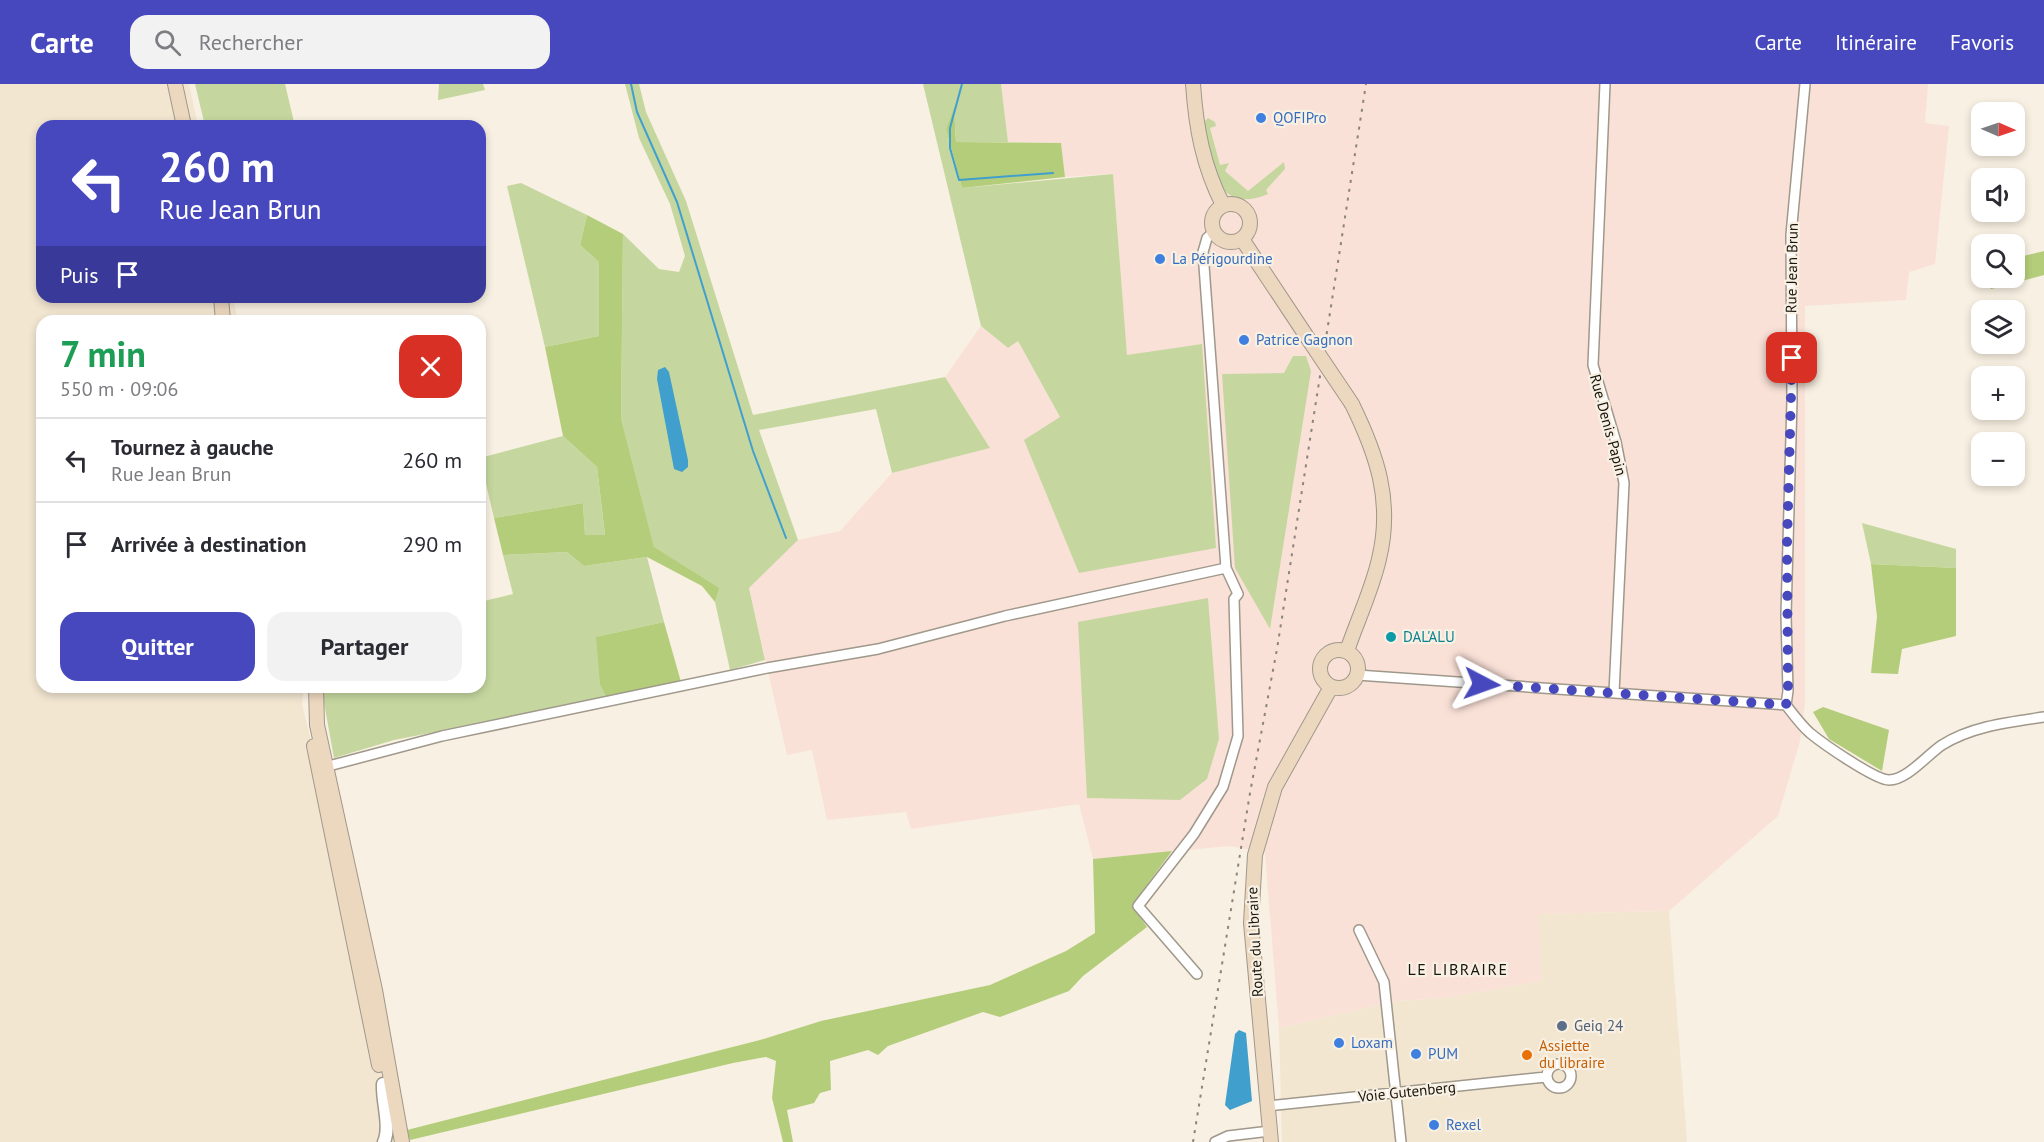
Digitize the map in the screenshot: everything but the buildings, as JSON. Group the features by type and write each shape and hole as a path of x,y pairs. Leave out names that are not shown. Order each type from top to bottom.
{"main road":[{"path":"175,84 183,120"},
{"path":"1193,84 1199,142 1207,169 1223,205"},
{"path":"1223,205 1241,207 1249,216 1249,228 1236,242 1223,241 1214,232 1212,220 1214,214 1223,205"},
{"path":"1242,238 1352,404 1372,445 1381,476 1383,534 1379,561 1347,651"},
{"path":"1335,650 1347,651 1358,663 1357,675 1350,685 1331,687 1322,679 1321,662 1335,650"},
{"name":"Route du Libraire","path":"1270,1136 1251,923 1255,855 1275,787 1331,687"},
{"path":"309,693 394,1142"},
{"path":"316,693 317,725 323,768 375,990 402,1142"}],"street":[{"name":"Rue Denis Papin","path":"1605,84 1593,365 1616,442 1623,483 1614,693"},
{"name":"Rue Jean Brun","path":"1786,705 1788,691 1787,544 1792,400 1791,235 1805,84"},
{"path":"1197,974 1138,906 1194,834 1223,787 1238,736 1234,599 1238,594 1226,568 1203,252 1207,238 1214,232"},
{"path":"323,768 442,736 767,668 878,649 1005,616 1226,568"},
{"path":"1357,675 1786,705 1809,732 1844,757 1881,779 1890,780 1900,777 1944,744 1971,732 2003,723 2044,717"},
{"path":"1359,930 1384,982 1401,1142"},
{"name":"Voie Gutenberg","path":"1268,1106 1546,1077"},
{"path":"383,1084 382,1102 388,1134 384,1142"},
{"path":"1215,1142 1228,1136 1270,1136"}],"shaded area":[{"path":"0,84 189,84 197,120 36,120 36,303 234,303 237,315 36,315 36,693 303,693 302,704 318,769 395,1142 0,1142"},
{"path":"1001,84 1928,84 1925,123 1949,126 1935,264 1909,272 1906,300 1805,306 1805,704 1800,741 1778,816 1669,911 1539,914 1542,981 1446,998 1397,1001 1279,1028 1265,853 1230,846 1093,859 1079,804 911,829 906,812 827,820 812,750 787,755 749,588 798,540 840,531 892,473 990,448 945,377 981,326 1008,348 1018,341 1060,417 1202,344 1127,356 1113,174 1065,177 1061,143 1008,142"},
{"path":"1669,911 1687,1142 1282,1142 1279,1028 1397,1001 1446,998 1541,981 1538,914"}],"green space":[{"path":"195,84 285,84 294,120 204,120"},
{"path":"439,84 483,84 485,90 438,100"},
{"path":"625,84 639,84 646,112 686,201 753,415 945,377 990,448 892,473 876,409 759,430 798,540 749,588 765,660 730,670 715,602 718,588 654,548 621,418 623,234 659,269 679,272 685,256 670,204 639,138"},
{"path":"923,84 1001,84 1008,142 956,142 954,109 946,129 962,188 1113,174 1127,355 1202,344 1216,548 1079,573 1024,440 1060,417 1018,341 1008,348 981,326"},
{"path":"954,108 956,142 1061,143 1065,177 962,188 946,129"},
{"path":"1208,118 1215,122 1216,126 1210,128 1220,165 1229,163 1225,171 1248,191 1284,162 1285,169 1266,190 1268,194 1250,199 1236,198 1226,192 1218,181 1209,153 1203,123"},
{"path":"521,183 587,215 580,245 599,262 599,336 545,347 507,186"},
{"path":"587,215 623,234 621,418 654,547 719,588 715,602 702,586 647,557 584,566 567,552 503,555 494,518 583,503 585,535 605,535 597,467 563,436 545,347 599,336 599,262 580,245"},
{"path":"2044,251 2044,275 2025,280 2025,256"},
{"path":"1293,356 1306,356 1311,371 1270,629 1235,568 1222,374 1284,373"},
{"path":"563,436 597,467 605,536 585,535 583,503 494,518 486,484 486,456"},
{"path":"1862,523 1956,549 1956,568 1871,564"},
{"path":"567,552 584,566 647,557 664,622 597,637 607,698 394,740 334,758 322,693 486,693 486,601 513,594 503,555"},
{"path":"1871,564 1956,568 1956,636 1902,649 1898,674 1871,673 1877,617"},
{"path":"1208,598 1219,739 1207,779 1180,800 1087,798 1078,622"},
{"path":"664,622 681,682 607,698 600,684 596,637"},
{"path":"1823,707 1889,730 1882,771 1829,739 1813,712"},
{"path":"1172,851 1132,905 1147,927 1083,976 1069,991 1000,1017 983,1012 888,1046 878,1055 868,1050 830,1061 831,1090 820,1093 814,1103 787,1110 793,1142 783,1142 772,1098 776,1061 766,1057 410,1140 407,1130 760,1040 821,1021 990,985 1066,951 1095,933 1093,859"}],"water":[{"path":"665,367 669,372 688,460 688,467 682,472 674,469 657,379 658,370"},
{"path":"1239,1030 1246,1033 1252,1101 1230,1110 1225,1105 1235,1034"}],"waterway":[{"path":"631,84 637,112 677,202 753,451 786,538"},
{"path":"962,84 950,128 950,148 959,180 1053,173"}],"railway":[{"path":"1193,1142 1250,793 1277,649 1366,84"}],"place":[{"name":"QOFIPro","path":"1261,118"},
{"name":"La Périgourdine","path":"1160,259"},
{"name":"Patrice Gagnon","path":"1244,340"},
{"name":"DAL'ALU","path":"1391,637"},
{"name":"Geiq 24","path":"1562,1026"},
{"name":"Loxam","path":"1339,1043"},
{"name":"PUM","path":"1416,1054"},
{"name":"Assiette du libraire","path":"1527,1055"},
{"name":"Rexel","path":"1434,1125"}],"district":[{"name":"LE LIBRAIRE","path":"1458,969"}],"route":[{"path":"1482,684 1786,705 1792,358"}]}
